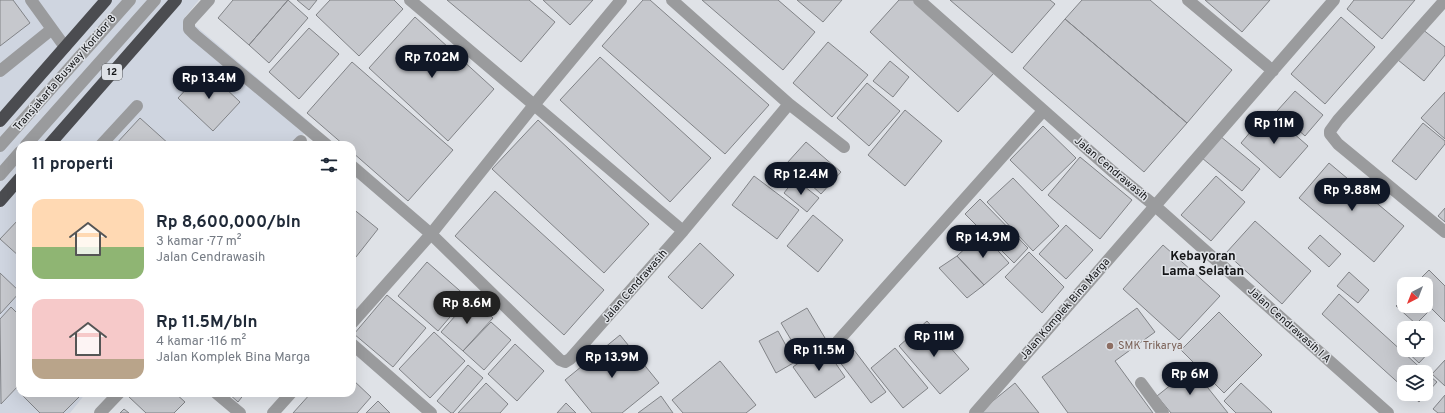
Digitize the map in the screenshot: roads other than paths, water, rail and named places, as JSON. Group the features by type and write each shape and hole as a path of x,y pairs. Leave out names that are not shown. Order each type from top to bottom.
{"highway":[{"path":"0,120 106,0"},
{"name":"12","path":"53,141 176,0"},
{"path":"0,201 16,184"}],"street":[{"path":"32,0 65,47"},
{"name":"Transjakarta Busway Koridor 8","path":"0,146 130,0"},
{"name":"Transjakarta Busway Koridor 8","path":"30,141 155,0"},
{"path":"209,0 190,22 189,28 322,141"},
{"path":"410,0 683,231"},
{"path":"356,318 431,234 534,105 621,0"},
{"path":"672,0 789,104 844,148"},
{"name":"Jalan Cendrawasih","path":"919,0 1043,111 1154,205 1334,0"},
{"path":"1188,0 1273,71"},
{"path":"1443,6 1338,120 1330,131 1330,134 1338,144 1445,232"},
{"path":"0,71 52,28"},
{"name":"Jalan Cendrawasih","path":"356,169 431,234 560,360 565,362 570,359 683,231 789,104"},
{"path":"105,141 137,106"},
{"path":"838,341 1043,111"},
{"path":"0,175 16,157"},
{"name":"Jalan Komplek Bina Marga","path":"975,413 1154,205"},
{"name":"Jalan Cendrawasih I A","path":"1154,205 1388,413"},
{"path":"356,347 431,413"},
{"path":"1141,383 1163,413"},
{"path":"100,413 115,397"},
{"path":"221,397 240,413"},
{"path":"274,413 288,397"}],"place":[{"name":"SMK Trikarya","path":"1110,346"}],"district":[{"name":"Kebayoran Lama Selatan","path":"1203,264"}]}
